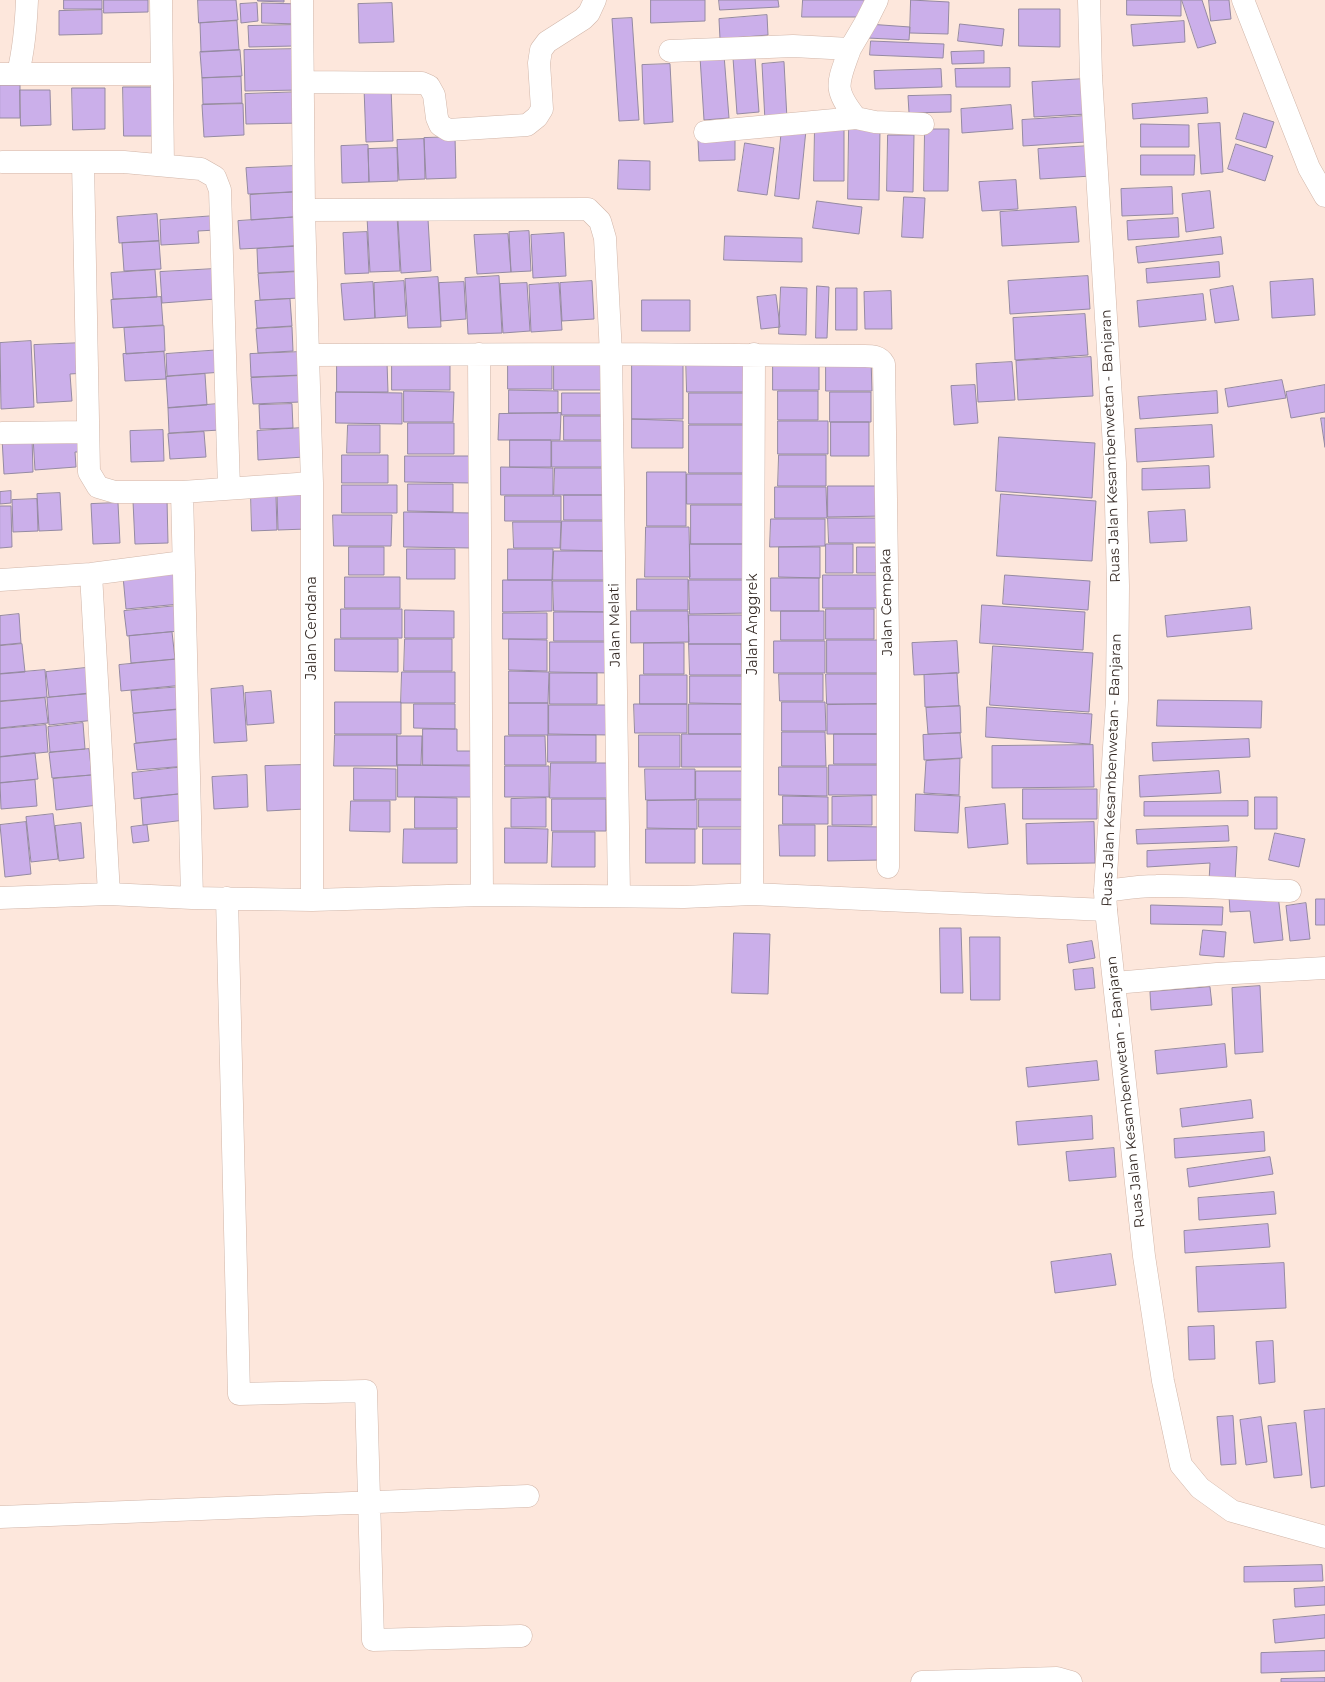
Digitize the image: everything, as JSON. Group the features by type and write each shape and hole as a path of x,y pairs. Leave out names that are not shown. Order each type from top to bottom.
{"street":[{"path":"9,74 23,52 26,29 26,0"},
{"path":"160,0 160,74 163,165"},
{"name":"Jalan Cendana","path":"302,0 304,82 304,210 312,483 312,900"},
{"path":"304,82 422,83 429,86 434,95 437,118 440,125 448,130 527,125 538,117 542,110 539,63 541,50 547,42 583,19 589,13 595,0"},
{"path":"856,118 843,102 840,91 840,79 850,49 867,20 876,0"},
{"name":"Ruas Jalan Kesambenwetan - Banjaran","path":"1089,0 1092,83 1115,463 1118,578 1117,700 1105,901 1144,1256 1163,1381 1181,1465 1200,1488 1232,1511 1325,1537"},
{"path":"1243,0 1309,168 1325,196"},
{"path":"670,51 793,46 850,49"},
{"path":"9,74 160,74"},
{"path":"705,132 856,118 875,122 923,124"},
{"path":"2,162 124,162 201,169 215,177 220,190 229,488"},
{"path":"83,162 89,472 98,487 115,492 182,492 312,483"},
{"name":"Jalan Melati","path":"304,210 588,209 600,221 605,238 611,354 619,895"},
{"path":"480,354 482,895"},
{"name":"Jalan Cempaka","path":"308,355 754,354 861,356 876,357 881,360 884,364 888,636 888,867"},
{"name":"Jalan Anggrek","path":"752,894 754,354"},
{"path":"2,434 88,432"},
{"path":"182,492 192,898"},
{"path":"0,580 91,574 183,562"},
{"path":"91,574 109,894"},
{"path":"0,898 109,894 192,898 312,900 482,895 619,895 684,897 752,894 1105,901 1154,886 1191,886 1290,891"},
{"path":"227,898 239,1394 366,1391 373,1640 521,1636"},
{"path":"1115,983 1217,974 1325,968"},
{"path":"0,1517 528,1496"},
{"path":"922,1682 1057,1678 1071,1682"}],"building":[{"path":"64,0 102,0 102,9 64,9"},
{"path":"104,0 148,0 148,12 104,13"},
{"path":"198,0 236,0 238,20 199,23"},
{"path":"284,0 284,2 258,1"},
{"path":"651,0 705,0 705,21 651,23"},
{"path":"719,0 778,0 779,7 720,10"},
{"path":"803,0 865,0 865,17 802,17"},
{"path":"911,0 949,2 948,34 910,33"},
{"path":"1127,0 1181,0 1181,16 1127,15"},
{"path":"1182,0 1202,0 1216,43 1198,48"},
{"path":"1209,0 1229,0 1231,19 1211,21"},
{"path":"257,3 258,21 241,23 240,4"},
{"path":"262,3 300,4 300,24 262,23"},
{"path":"392,3 394,42 359,43 358,4"},
{"path":"1019,9 1060,9 1060,47 1019,46"},
{"path":"102,10 102,34 59,35 59,11"},
{"path":"767,15 768,35 720,39 719,19"},
{"path":"632,18 639,120 619,121 612,19"},
{"path":"237,21 239,50 201,52 200,23"},
{"path":"1184,21 1185,42 1133,46 1131,25"},
{"path":"868,24 910,27 909,40 867,38"},
{"path":"960,24 1004,29 1002,46 958,41"},
{"path":"294,25 294,46 249,47 248,26"},
{"path":"871,41 944,44 943,58 870,55"},
{"path":"299,49 300,90 245,91 244,50"},
{"path":"240,50 242,76 202,78 200,52"},
{"path":"984,51 984,63 952,64 951,52"},
{"path":"724,55 729,118 704,120 700,57"},
{"path":"755,57 759,112 737,114 733,58"},
{"path":"784,62 787,119 765,121 762,64"},
{"path":"670,64 673,122 644,124 642,65"},
{"path":"1010,68 1010,87 956,87 955,69"},
{"path":"941,69 942,87 875,89 874,71"},
{"path":"241,77 242,103 203,104 202,78"},
{"path":"1085,79 1087,114 1034,117 1032,82"},
{"path":"0,85 20,85 20,118 0,118"},
{"path":"123,87 155,87 156,136 124,136"},
{"path":"391,87 393,141 366,142 364,88"},
{"path":"72,88 105,88 105,129 73,130"},
{"path":"20,90 50,90 51,125 21,126"},
{"path":"303,92 304,123 246,124 245,94"},
{"path":"951,95 951,112 909,113 908,96"},
{"path":"1207,98 1208,113 1133,119 1132,104"},
{"path":"243,104 244,135 204,137 202,105"},
{"path":"1011,105 1013,129 962,133 961,109"},
{"path":"1244,113 1274,122 1266,148 1236,139"},
{"path":"1085,116 1086,142 1023,146 1022,120"},
{"path":"1220,123 1223,172 1201,174 1198,124"},
{"path":"1141,124 1189,125 1189,147 1141,147"},
{"path":"815,125 844,126 844,181 814,181"},
{"path":"782,128 806,130 799,199 775,196"},
{"path":"849,129 880,129 879,200 848,199"},
{"path":"925,129 949,129 948,191 924,191"},
{"path":"888,135 914,135 913,192 887,191"},
{"path":"455,137 456,178 426,179 424,138"},
{"path":"424,139 425,179 399,180 397,140"},
{"path":"735,139 735,160 699,161 698,140"},
{"path":"745,143 774,148 767,195 738,191"},
{"path":"1236,144 1273,156 1265,181 1228,169"},
{"path":"368,145 369,182 342,183 341,146"},
{"path":"1090,146 1092,176 1040,179 1038,149"},
{"path":"397,148 398,181 369,182 368,149"},
{"path":"1141,155 1195,155 1194,175 1141,175"},
{"path":"619,160 650,161 650,190 618,189"},
{"path":"296,166 297,192 248,194 246,168"},
{"path":"1016,180 1018,209 982,211 979,182"},
{"path":"1172,187 1173,214 1122,216 1121,189"},
{"path":"1210,191 1214,228 1186,232 1182,194"},
{"path":"293,192 294,217 251,220 250,195"},
{"path":"904,197 925,198 923,238 902,237"},
{"path":"817,201 862,207 859,234 813,228"},
{"path":"1076,207 1079,242 1002,246 1000,212"},
{"path":"157,214 159,241 119,243 117,217"},
{"path":"397,215 400,271 370,272 367,217"},
{"path":"215,216 216,230 198,231 199,243 161,245 160,220"},
{"path":"299,217 301,246 240,249 238,221"},
{"path":"1178,218 1179,237 1128,240 1127,221"},
{"path":"428,219 431,271 401,273 398,220"},
{"path":"529,231 531,271 511,272 509,232"},
{"path":"367,232 369,273 345,274 343,233"},
{"path":"564,233 566,276 533,278 531,235"},
{"path":"508,234 511,272 477,274 474,235"},
{"path":"725,236 802,238 802,262 724,260"},
{"path":"1221,237 1223,254 1138,263 1136,247"},
{"path":"159,241 161,269 124,271 122,243"},
{"path":"296,246 297,271 258,273 257,249"},
{"path":"1219,262 1220,277 1147,283 1146,269"},
{"path":"214,269 216,299 162,303 160,272"},
{"path":"155,270 157,297 113,299 111,273"},
{"path":"298,272 299,298 260,300 258,274"},
{"path":"499,276 502,333 468,334 465,278"},
{"path":"1088,276 1090,309 1010,314 1008,281"},
{"path":"438,277 441,327 408,328 405,279"},
{"path":"1313,279 1315,315 1272,318 1270,282"},
{"path":"404,281 406,316 375,318 374,283"},
{"path":"592,281 594,319 562,321 560,283"},
{"path":"373,282 375,318 344,320 341,284"},
{"path":"464,282 466,319 441,321 439,283"},
{"path":"527,283 530,331 503,333 500,284"},
{"path":"559,283 562,330 531,332 529,285"},
{"path":"817,286 829,287 827,338 816,338"},
{"path":"1233,286 1239,320 1215,323 1210,290"},
{"path":"781,287 807,288 806,335 779,334"},
{"path":"836,288 857,288 857,330 836,330"},
{"path":"891,291 892,329 865,329 864,292"},
{"path":"1203,294 1206,320 1139,327 1137,301"},
{"path":"776,295 780,327 761,329 757,297"},
{"path":"161,297 163,325 113,328 111,300"},
{"path":"290,299 292,326 257,328 255,301"},
{"path":"642,300 690,300 690,331 642,331"},
{"path":"1085,314 1088,355 1015,360 1013,318"},
{"path":"164,326 165,351 126,354 124,328"},
{"path":"292,327 293,351 258,353 256,329"},
{"path":"31,341 34,407 1,409 0,343"},
{"path":"83,343 85,373 70,374 72,401 37,403 34,345"},
{"path":"221,350 223,372 167,376 166,354"},
{"path":"164,352 166,379 125,381 123,354"},
{"path":"301,352 302,375 251,377 250,354"},
{"path":"554,355 605,356 605,390 554,390"},
{"path":"508,357 552,357 552,389 508,389"},
{"path":"686,357 749,357 749,392 687,392"},
{"path":"1091,357 1093,396 1018,400 1016,361"},
{"path":"773,358 819,358 819,390 773,390"},
{"path":"826,359 871,359 872,391 826,391"},
{"path":"337,362 387,362 388,392 337,392"},
{"path":"392,362 450,362 450,390 392,390"},
{"path":"1012,362 1015,400 978,402 976,364"},
{"path":"632,364 683,364 683,419 632,419"},
{"path":"205,374 207,405 168,408 166,377"},
{"path":"299,376 300,402 253,404 251,378"},
{"path":"1282,380 1286,398 1228,407 1225,389"},
{"path":"975,385 978,423 954,425 951,386"},
{"path":"1325,385 1325,412 1291,418 1286,392"},
{"path":"509,390 558,391 558,413 509,413"},
{"path":"404,391 454,392 453,422 404,422"},
{"path":"778,391 818,391 818,420 778,420"},
{"path":"1217,391 1218,413 1140,419 1138,397"},
{"path":"336,392 402,393 402,424 336,423"},
{"path":"830,392 871,392 871,422 830,422"},
{"path":"562,393 609,393 610,415 562,415"},
{"path":"689,393 747,393 748,424 689,424"},
{"path":"218,404 220,430 169,433 168,408"},
{"path":"292,404 293,428 260,429 259,405"},
{"path":"561,413 560,440 498,440 499,414"},
{"path":"564,416 608,416 608,440 564,440"},
{"path":"1321,418 1325,418 1325,447"},
{"path":"632,419 683,421 683,448 632,448"},
{"path":"778,421 828,421 828,454 778,454"},
{"path":"831,422 869,422 869,456 831,456"},
{"path":"408,423 454,423 454,454 408,454"},
{"path":"348,425 380,425 380,453 347,453"},
{"path":"689,425 747,425 747,473 689,473"},
{"path":"1212,425 1214,457 1137,462 1135,429"},
{"path":"302,428 304,457 258,460 257,431"},
{"path":"163,430 164,461 131,462 130,431"},
{"path":"204,432 206,457 170,459 168,434"},
{"path":"85,434 86,452 75,452 76,467 35,470 33,437"},
{"path":"32,437 33,472 4,474 2,438"},
{"path":"999,437 1095,443 1092,498 996,491"},
{"path":"510,440 551,440 551,467 510,467"},
{"path":"552,441 610,441 610,467 552,467"},
{"path":"342,455 388,455 388,483 342,483"},
{"path":"779,455 826,455 826,486 778,486"},
{"path":"405,456 472,456 472,483 405,482"},
{"path":"1209,466 1210,488 1142,490 1142,469"},
{"path":"501,467 553,468 553,495 501,495"},
{"path":"555,468 611,468 611,495 554,495"},
{"path":"647,472 686,472 686,526 647,526"},
{"path":"687,474 746,474 746,504 687,504"},
{"path":"408,484 453,484 453,512 408,511"},
{"path":"342,485 397,485 397,513 342,513"},
{"path":"828,486 884,486 884,516 828,517"},
{"path":"775,487 826,487 827,518 775,518"},
{"path":"11,491 11,503 0,504 0,492"},
{"path":"306,492 307,529 278,530 277,493"},
{"path":"60,493 62,530 39,531 37,494"},
{"path":"1001,494 1096,501 1092,561 997,556"},
{"path":"564,495 610,495 609,520 564,520"},
{"path":"251,496 276,496 277,530 252,531"},
{"path":"505,496 561,496 561,521 505,521"},
{"path":"37,499 38,531 13,532 12,500"},
{"path":"167,499 168,543 135,544 133,501"},
{"path":"118,503 120,543 93,544 91,504"},
{"path":"691,505 744,505 744,544 691,544"},
{"path":"0,506 11,506 12,547 0,548"},
{"path":"1185,510 1187,541 1150,543 1148,512"},
{"path":"404,512 472,513 472,548 404,547"},
{"path":"333,515 392,515 391,546 334,546"},
{"path":"828,518 882,518 882,543 829,543"},
{"path":"771,519 825,519 825,546 770,547"},
{"path":"562,521 611,521 611,551 561,550"},
{"path":"513,522 561,522 560,548 514,548"},
{"path":"646,527 689,527 690,577 645,577"},
{"path":"690,544 746,544 746,579 690,579"},
{"path":"826,544 853,544 853,573 826,573"},
{"path":"349,547 384,547 384,575 349,575"},
{"path":"779,547 820,547 820,578 779,577"},
{"path":"857,547 881,547 881,573 857,573"},
{"path":"407,549 455,549 455,579 407,579"},
{"path":"508,549 553,549 552,580 508,580"},
{"path":"554,551 610,551 610,580 553,580"},
{"path":"176,571 180,604 126,609 123,576"},
{"path":"823,575 881,575 881,608 823,608"},
{"path":"1005,575 1090,581 1088,610 1003,604"},
{"path":"345,577 400,577 400,608 345,608"},
{"path":"771,578 819,578 819,611 771,611"},
{"path":"637,579 688,579 688,610 637,610"},
{"path":"503,580 552,580 552,611 503,612"},
{"path":"689,580 749,580 749,613 690,614"},
{"path":"553,581 611,581 611,612 554,611"},
{"path":"982,605 1085,612 1083,650 980,643"},
{"path":"177,606 179,631 127,636 124,611"},
{"path":"1250,607 1252,629 1167,637 1165,616"},
{"path":"341,609 402,609 402,638 341,638"},
{"path":"826,609 874,609 874,639 826,639"},
{"path":"405,610 454,611 454,638 405,638"},
{"path":"631,611 688,611 689,642 631,643"},
{"path":"781,611 824,611 824,640 781,640"},
{"path":"554,612 610,612 610,641 554,641"},
{"path":"503,613 547,613 547,639 503,639"},
{"path":"19,614 21,643 0,645 0,616"},
{"path":"689,615 747,615 747,644 689,644"},
{"path":"172,632 175,659 131,663 129,636"},
{"path":"335,639 398,639 398,672 335,671"},
{"path":"405,639 452,639 452,671 404,671"},
{"path":"509,639 547,640 547,671 509,670"},
{"path":"827,640 886,640 886,673 827,673"},
{"path":"774,641 825,641 825,673 774,673"},
{"path":"957,641 959,673 914,675 912,643"},
{"path":"550,642 609,642 609,673 550,672"},
{"path":"644,643 684,643 684,674 644,674"},
{"path":"22,644 25,672 0,674 0,646"},
{"path":"689,644 741,644 742,675 690,675"},
{"path":"993,646 1093,653 1089,712 990,705"},
{"path":"181,659 184,685 121,691 119,665"},
{"path":"95,667 97,693 49,697 46,672"},
{"path":"45,670 47,697 0,701 0,674"},
{"path":"509,671 549,672 548,703 509,703"},
{"path":"402,672 455,672 455,703 401,703"},
{"path":"550,673 597,673 597,704 550,704"},
{"path":"957,673 959,706 925,707 924,675"},
{"path":"779,674 823,674 823,701 780,701"},
{"path":"826,674 882,674 882,704 827,704"},
{"path":"640,675 687,675 687,704 640,704"},
{"path":"690,676 744,676 744,704 690,703"},
{"path":"243,686 247,741 214,743 211,689"},
{"path":"181,687 183,709 133,713 131,691"},
{"path":"271,691 274,723 247,725 245,693"},
{"path":"93,693 95,720 49,725 47,698"},
{"path":"45,698 48,723 0,728 0,702"},
{"path":"1158,700 1262,701 1261,728 1157,726"},
{"path":"335,702 401,702 401,734 335,734"},
{"path":"782,702 825,702 826,731 782,731"},
{"path":"509,703 548,703 548,735 509,735"},
{"path":"414,704 455,704 455,729 414,728"},
{"path":"634,704 687,704 687,733 635,733"},
{"path":"689,704 746,704 746,734 689,734"},
{"path":"883,704 883,734 827,734 827,705"},
{"path":"549,705 609,705 609,735 549,734"},
{"path":"960,706 961,733 928,734 926,708"},
{"path":"987,707 1092,714 1090,744 986,737"},
{"path":"181,709 185,738 136,743 133,714"},
{"path":"83,723 85,749 50,752 48,727"},
{"path":"46,725 48,752 0,757 0,729"},
{"path":"423,729 457,729 457,751 474,751 474,765 423,765"},
{"path":"782,732 825,732 826,766 782,766"},
{"path":"960,733 962,758 924,760 923,735"},
{"path":"682,734 749,734 749,767 682,767"},
{"path":"834,734 882,734 882,764 834,764"},
{"path":"335,735 397,735 397,766 334,766"},
{"path":"548,735 596,735 596,762 548,762"},
{"path":"639,735 680,735 680,767 639,767"},
{"path":"397,736 422,736 421,765 397,765"},
{"path":"505,736 545,736 546,765 505,765"},
{"path":"184,739 187,766 137,770 134,744"},
{"path":"1249,739 1250,757 1153,761 1152,743"},
{"path":"1093,745 1094,787 992,788 992,746"},
{"path":"89,749 92,775 52,778 49,753"},
{"path":"35,753 38,779 0,783 0,757"},
{"path":"960,759 959,795 924,793 926,761"},
{"path":"551,763 610,763 610,798 550,798"},
{"path":"303,765 305,809 267,811 265,766"},
{"path":"398,765 475,766 475,797 398,797"},
{"path":"829,765 884,765 884,795 829,795"},
{"path":"505,766 549,766 549,797 505,797"},
{"path":"184,767 187,793 134,799 132,773"},
{"path":"779,767 827,767 827,796 779,795"},
{"path":"354,768 396,769 396,800 354,800"},
{"path":"645,769 695,769 695,800 646,800"},
{"path":"696,771 748,771 748,799 696,799"},
{"path":"1219,771 1221,793 1140,797 1139,776"},
{"path":"95,775 98,805 56,810 53,779"},
{"path":"247,775 248,807 214,809 212,777"},
{"path":"35,780 37,806 1,809 0,783"},
{"path":"1023,789 1097,789 1097,819 1023,819"},
{"path":"182,794 185,820 143,825 141,798"},
{"path":"916,794 960,796 958,833 915,831"},
{"path":"783,796 828,797 828,824 783,824"},
{"path":"872,796 872,825 832,825 832,797"},
{"path":"415,797 457,798 457,828 415,828"},
{"path":"1255,797 1277,797 1277,829 1255,829"},
{"path":"546,798 546,827 511,827 511,799"},
{"path":"552,799 606,799 606,831 552,831"},
{"path":"697,800 697,829 647,828 647,801"},
{"path":"699,800 746,800 746,827 699,827"},
{"path":"351,801 390,801 390,832 350,831"},
{"path":"1248,801 1248,816 1144,816 1144,802"},
{"path":"1005,804 1008,844 968,848 965,808"},
{"path":"53,814 58,859 31,862 26,817"},
{"path":"26,822 31,874 5,877 0,825"},
{"path":"1094,822 1095,863 1027,864 1026,824"},
{"path":"81,823 84,858 59,861 55,826"},
{"path":"147,825 149,841 133,843 131,827"},
{"path":"779,825 815,825 815,856 780,856"},
{"path":"828,826 882,827 882,860 828,861"},
{"path":"1228,826 1229,841 1137,844 1136,830"},
{"path":"505,828 548,829 547,863 505,863"},
{"path":"404,829 457,829 457,863 403,863"},
{"path":"646,829 695,829 695,863 646,863"},
{"path":"703,829 746,829 747,864 703,864"},
{"path":"553,832 595,832 595,867 552,867"},
{"path":"1275,833 1305,839 1299,867 1269,860"},
{"path":"1237,847 1235,882 1209,881 1210,863 1147,867 1147,851"},
{"path":"1278,894 1283,940 1254,943 1250,911 1230,912 1229,896"},
{"path":"1316,899 1325,899 1325,925 1316,925"},
{"path":"1306,903 1310,939 1290,941 1286,906"},
{"path":"1151,905 1223,907 1222,925 1151,924"},
{"path":"940,928 961,928 963,993 941,993"},
{"path":"1203,930 1226,932 1224,957 1200,955"},
{"path":"734,933 770,934 768,994 732,993"},
{"path":"970,937 1000,937 1000,1000 971,1000"},
{"path":"1092,941 1095,958 1069,963 1067,945"},
{"path":"1093,968 1095,988 1075,990 1073,970"},
{"path":"1260,986 1263,1052 1235,1054 1232,988"},
{"path":"1210,987 1212,1005 1151,1010 1150,992"},
{"path":"1225,1044 1227,1067 1157,1074 1155,1051"},
{"path":"1097,1061 1099,1080 1028,1087 1026,1068"},
{"path":"1251,1100 1253,1118 1182,1127 1180,1109"},
{"path":"1092,1116 1093,1139 1018,1145 1016,1122"},
{"path":"1264,1132 1265,1151 1175,1158 1174,1139"},
{"path":"1114,1148 1116,1177 1069,1181 1066,1152"},
{"path":"1270,1157 1273,1174 1189,1187 1187,1169"},
{"path":"1274,1192 1276,1214 1199,1220 1198,1198"},
{"path":"1268,1224 1270,1247 1185,1253 1184,1231"},
{"path":"1111,1254 1116,1285 1055,1293 1051,1262"},
{"path":"1284,1263 1286,1308 1198,1312 1196,1267"},
{"path":"1214,1326 1215,1359 1189,1360 1188,1327"},
{"path":"1273,1341 1275,1382 1259,1384 1256,1342"},
{"path":"1325,1409 1325,1486 1311,1488 1304,1411"},
{"path":"1233,1416 1236,1464 1221,1465 1217,1417"},
{"path":"1261,1417 1267,1462 1246,1465 1240,1420"},
{"path":"1296,1423 1302,1475 1274,1478 1268,1426"},
{"path":"1322,1565 1323,1581 1244,1582 1244,1567"},
{"path":"1325,1587 1325,1605 1295,1607 1294,1589"},
{"path":"1325,1615 1325,1638 1275,1643 1273,1620"},
{"path":"1325,1651 1325,1671 1261,1673 1261,1653"},
{"path":"1325,1678 1325,1682 1281,1682 1281,1679"}]}
